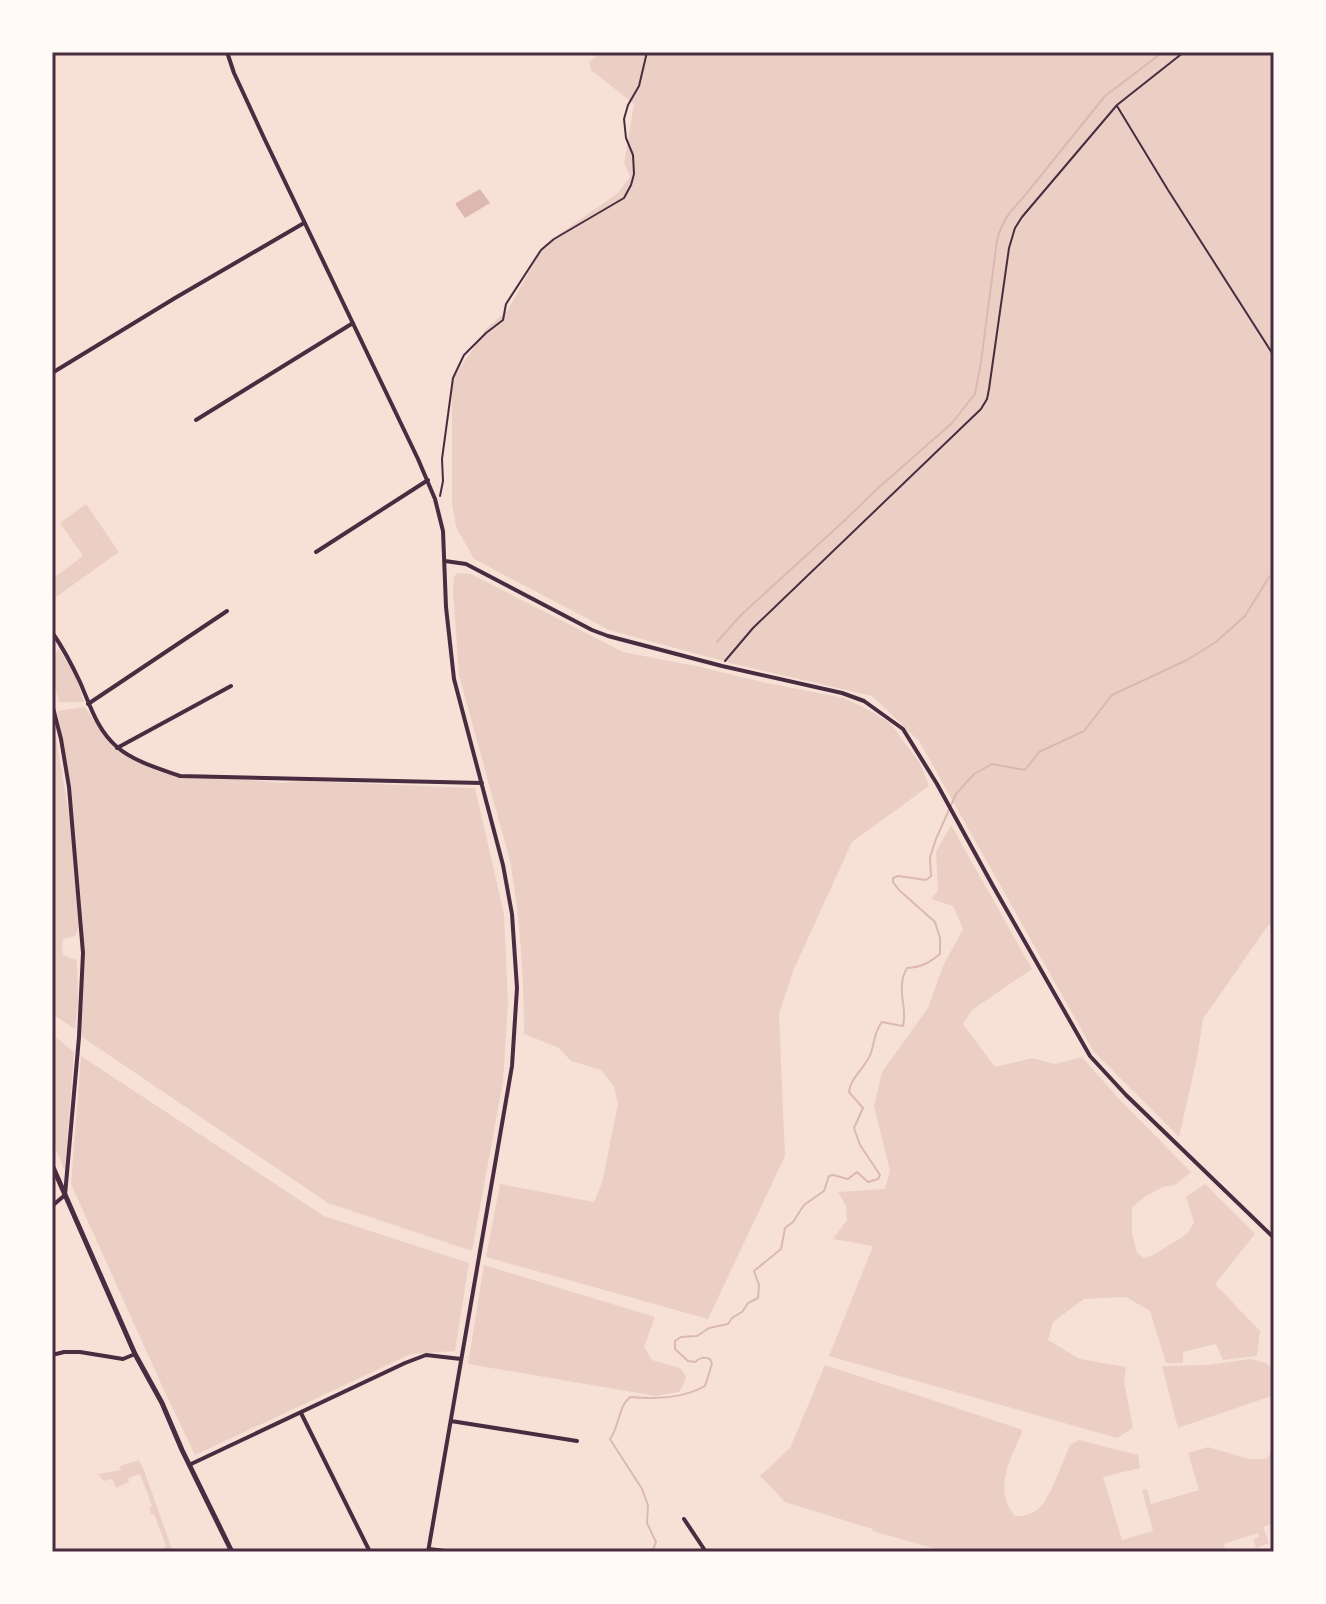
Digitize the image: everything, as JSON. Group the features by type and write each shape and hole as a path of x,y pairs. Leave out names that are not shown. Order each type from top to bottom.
{"main road":[{"path":"52,1165 135,1354 162,1403 232,1552"}],"street":[{"path":"227,52 304,223 428,480 439,513 454,679 512,914 517,988 512,1066 429,1550 453,1552"},
{"path":"52,373 304,223"},
{"path":"196,420 353,323"},
{"path":"316,552 428,480"},
{"path":"445,561 466,564 608,636 842,693 864,701 903,729 1090,1056 1126,1095 1274,1238"},
{"path":"88,704 227,611"},
{"path":"52,632 71,664 100,728 117,748 180,776 482,783"},
{"path":"117,748 231,686"},
{"path":"52,704 69,787 83,953 65,1195 52,1206"},
{"path":"52,1355 80,1352 123,1359 135,1354"},
{"path":"189,1465 405,1363 426,1355 461,1359"},
{"path":"301,1413 370,1552"},
{"path":"451,1421 577,1441"},
{"path":"684,1519 706,1552"}],"path":[{"path":"439,513 442,459 453,378 464,355 503,320 506,304 541,250 554,239 624,198 634,174 633,155 626,138 624,119 639,86 647,52"},
{"path":"722,666 753,628 981,409 989,389 1009,248 1015,228 1117,105 1184,52"},
{"path":"1117,105 1274,356"}],"shaded area":[{"path":"602,52 1274,52 1274,923 1269,924 1203,1019 1179,1137 1094,1052 919,741 872,696 734,664 609,630 474,559 456,527 452,502 452,380 487,328 507,311 545,244 618,193 630,177 624,163 634,104 591,70 589,62"},
{"path":"480,189 490,203 465,218 456,203"},
{"path":"86,504 119,552 52,600 52,579 83,556 60,523"},
{"path":"458,573 471,574 623,652 844,698 890,723 920,763 929,786 852,842 794,969 779,1014 785,1156 708,1319 486,1257 500,1184 594,1202 602,1183 618,1104 614,1086 601,1070 571,1061 559,1048 524,1034 521,947 510,861 459,675 453,592 454,576"},
{"path":"59,649 76,677 84,702 59,702 52,676 52,656"},
{"path":"85,707 108,742 120,753 157,771 181,778 475,788 504,914 508,1003 503,1082 472,1251 328,1203 82,1037 83,925 71,785 57,711"},
{"path":"52,713 69,814 79,927 75,936 63,939 62,950 63,955 77,963 75,1029 52,1014"},
{"path":"951,825 1032,969 972,1010 963,1024 995,1067 1032,1058 1055,1064 1082,1057 1191,1172 1175,1185 1163,1187 1132,1207 1132,1233 1137,1253 1144,1258 1153,1255 1187,1234 1194,1222 1186,1197 1205,1184 1255,1234 1215,1284 1260,1331 1257,1356 1223,1360 1216,1344 1183,1352 1183,1363 1166,1363 1150,1311 1126,1297 1084,1299 1053,1322 1048,1340 1080,1359 1126,1367 1124,1382 1133,1428 1117,1438 829,1356 873,1246 833,1239 847,1220 846,1206 838,1192 885,1189 890,1171 874,1106 882,1072 928,1008 943,966 963,929 953,906 931,899 938,891 936,852"},
{"path":"52,1034 74,1052 65,1171 52,1140"},
{"path":"81,1056 324,1216 469,1263 455,1351 411,1354 195,1455 71,1184"},
{"path":"484,1265 655,1317 644,1347 652,1360 680,1368 686,1376 684,1384 679,1392 656,1396 468,1364"},
{"path":"1251,1359 1266,1363 1274,1371 1274,1395 1178,1428 1162,1366 1207,1365"},
{"path":"825,1365 1023,1430 1004,1484 1008,1505 1015,1516 1030,1513 1043,1504 1070,1445 1079,1440 1138,1455 1140,1468 1103,1477 1122,1540 1153,1531 1142,1490 1147,1489 1151,1504 1199,1490 1188,1453 1208,1447 1249,1459 1266,1459 1274,1449 1274,1523 1263,1527 1269,1543 1256,1548 1253,1539 1259,1537 1258,1533 1224,1544 1226,1552 947,1552 785,1502 760,1476 790,1448"},
{"path":"139,1460 173,1552 165,1552 166,1546 154,1514 151,1514 149,1508 152,1506 140,1474 128,1478 129,1482 116,1488 112,1479 104,1481 98,1474 121,1470 120,1466"}],"waterway":[{"path":"717,642 741,615 952,423 975,394 997,240 1004,223 1105,96 1163,52"},
{"path":"652,1552 656,1542 647,1523 648,1505 642,1489 610,1439 623,1406 630,1397 668,1397 705,1386 712,1364 710,1359 688,1361 675,1349 675,1341 728,1324 748,1303 758,1298 759,1285 754,1271 781,1249 785,1228 804,1205 824,1191 829,1176 848,1179 857,1172 868,1182 878,1179 880,1175 860,1145 854,1128 863,1108 849,1092 850,1087 869,1058 882,1022 903,1026 902,983 907,968 925,964 940,954 940,938 935,922 899,890 893,878 926,880 931,876 930,857 936,839 956,794 974,774 992,764 1025,770 1039,752 1084,731 1112,695 1187,660 1216,642 1245,616 1269,577 1274,574"}]}
